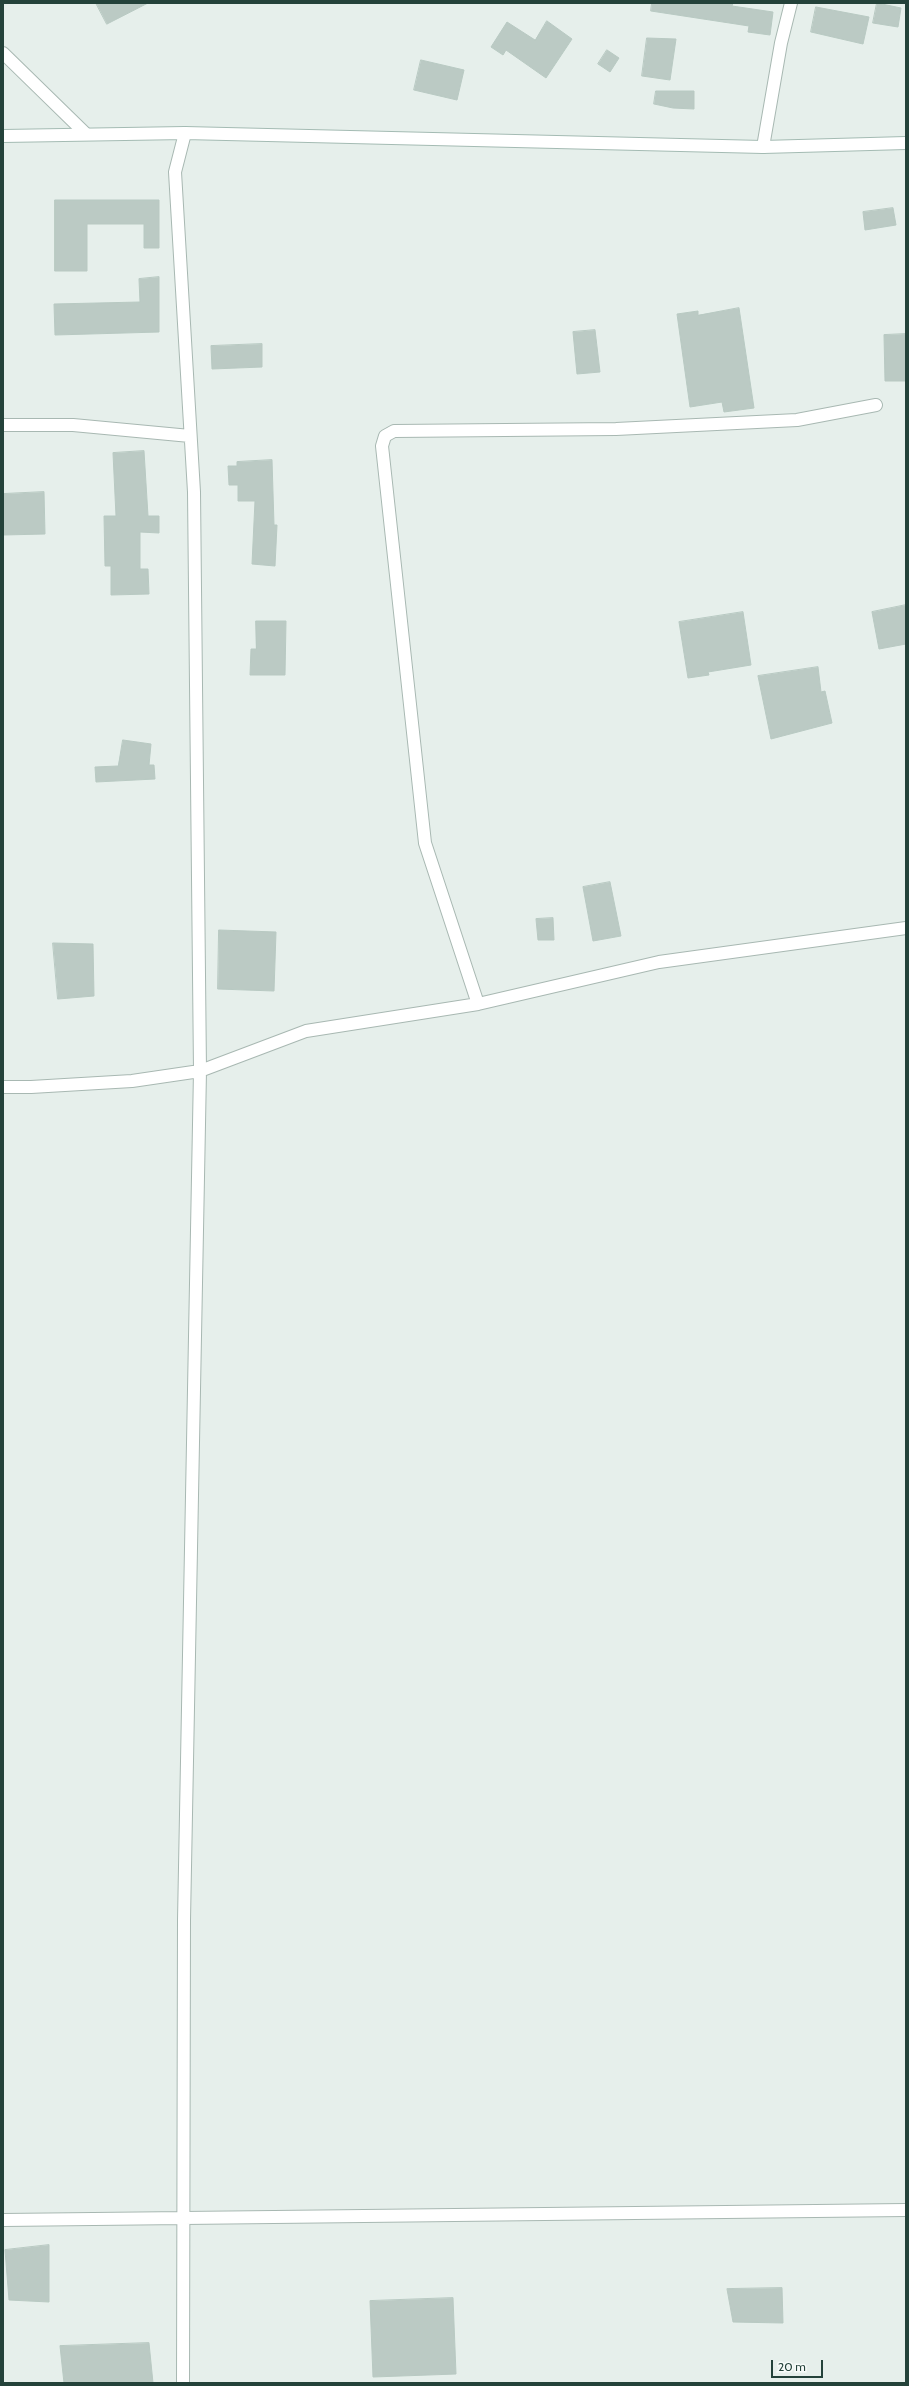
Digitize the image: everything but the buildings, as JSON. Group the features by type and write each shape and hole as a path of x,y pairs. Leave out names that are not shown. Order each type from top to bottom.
{"street":[{"path":"763,147 781,43 791,3"},
{"path":"3,53 86,134"},
{"path":"184,2383 184,1912 200,1071 194,492 175,172 185,133"},
{"path":"3,136 185,133 763,147 906,143"},
{"path":"478,1004 425,843 382,446 385,436 394,431 616,429 797,420 876,405"},
{"path":"3,425 73,425 190,436"},
{"path":"3,1087 31,1087 132,1081 200,1071 306,1031 478,1004 658,962 906,928"},
{"path":"3,2220 906,2210"}]}
